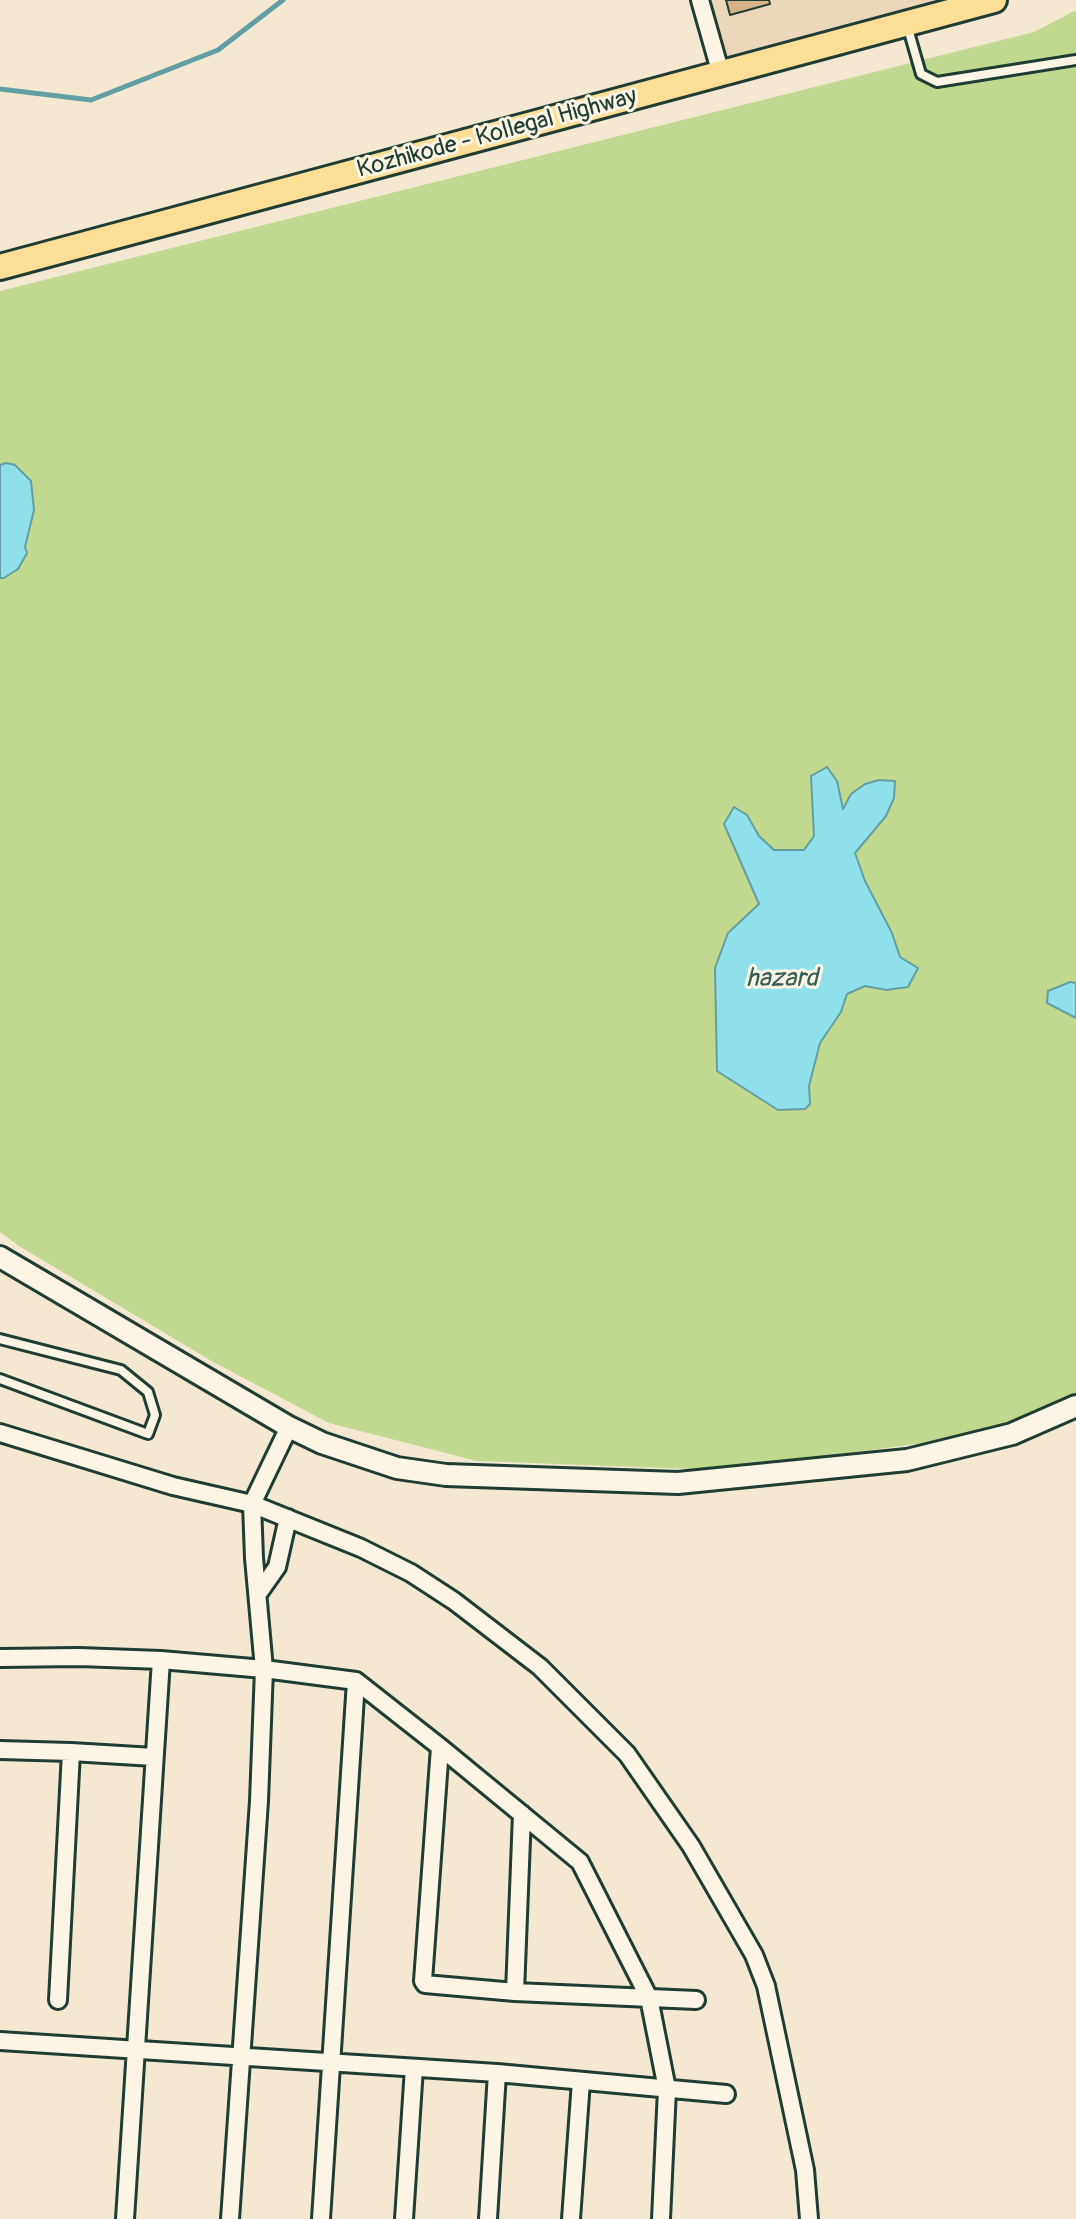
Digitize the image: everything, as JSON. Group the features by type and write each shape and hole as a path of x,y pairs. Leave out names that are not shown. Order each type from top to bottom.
{"main road":[{"name":"Kozhikode - Kollegal Highway","path":"0,267 994,0"}],"street":[{"path":"700,0 721,74"},
{"path":"0,1257 289,1427 322,1443 397,1468 446,1475 678,1483 907,1460 1012,1434 1076,1406"},
{"path":"230,2219 259,1801 264,1669 252,1504 289,1427"},
{"path":"0,1433 173,1486 252,1504 361,1548 411,1573 454,1601 540,1667 627,1754 691,1846 754,1955 766,1986 805,2170 809,2219"},
{"path":"258,1594 277,1567 288,1518"},
{"path":"0,1658 161,1660 356,1681 580,1862 649,1998 667,2089 661,2219"},
{"path":"125,2219 161,1660"},
{"path":"321,2219 356,1681"},
{"path":"440,1747 423,1981 427,1985 696,2000"},
{"path":"0,1750 154,1757"},
{"path":"58,2000 71,1752"},
{"path":"515,1992 522,1814"},
{"path":"0,2041 497,2073 726,2094"},
{"path":"404,2219 414,2068"},
{"path":"488,2219 497,2073"},
{"path":"571,2219 581,2081"}],"lane":[{"path":"907,24 921,74 937,82 1076,60"},
{"path":"0,1339 121,1370 148,1392 155,1415 148,1434 0,1379"}],"shaded area":[{"path":"710,0 936,0 724,57"}],"green space":[{"path":"1076,10 1076,1400 992,1434 719,1470 477,1461 329,1423 215,1363 0,1232 0,291 1034,32"}],"water":[{"path":"0,465 15,465 31,481 34,510 25,547 27,553 18,569 0,578"},
{"name":"hazard","path":"827,767 837,781 843,809 851,794 865,784 879,780 895,781 894,798 886,816 855,853 900,957 918,968 908,987 886,990 865,986 847,994 841,1012 820,1043 809,1086 810,1104 805,1109 778,1110 717,1071 715,968 728,933 759,904 724,824 734,807 747,815 759,836 774,850 804,850 814,836 811,776"},
{"path":"1070,982 1076,983 1076,1018 1047,1003 1048,991"}],"building":[{"path":"726,0 769,0 770,4 730,15"}],"waterway":[{"path":"0,89 91,100 218,50 283,0"}]}
